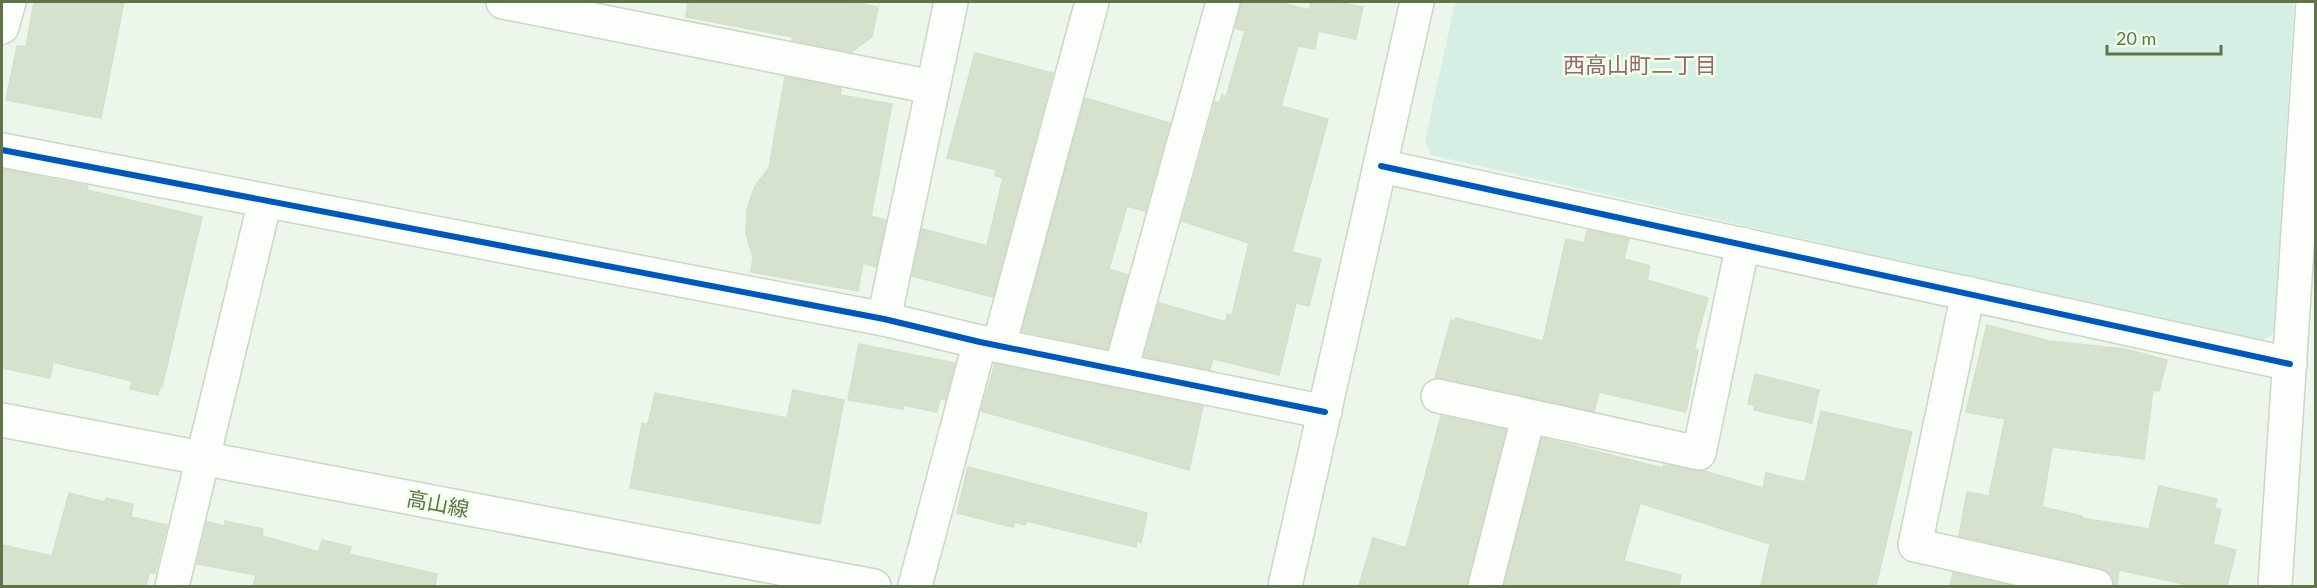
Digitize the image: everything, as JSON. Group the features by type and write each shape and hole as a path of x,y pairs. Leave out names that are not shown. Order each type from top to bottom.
{"street":[{"path":"2,27 9,2"},
{"path":"503,2 932,87"},
{"path":"884,319 951,2"},
{"path":"915,586 1092,2"},
{"path":"1121,369 1223,2"},
{"path":"1285,586 1382,166 1417,2"},
{"path":"2275,586 2313,2"},
{"path":"2,150 884,319 1325,412"},
{"path":"1382,166 2290,364"},
{"path":"172,586 265,201"},
{"path":"1438,396 1528,418 1699,453 1743,244"},
{"path":"1968,293 1915,545 2096,586"},
{"path":"1485,586 1528,418"},
{"name":"高山線","path":"2,420 793,578 874,586"}],"green space":[{"path":"1455,2 2294,2 2274,333 2261,342 1431,155 1425,141"}],"building":[{"path":"34,2 124,2 101,118 6,100 17,46 26,47"},
{"path":"688,2 851,2 878,7 872,37 851,52 792,40 793,37 686,17"},
{"path":"1241,2 1279,2 1309,10 1311,2 1337,2 1363,7 1356,39 1318,31 1315,49 1298,46 1281,106 1328,119 1292,252 1321,259 1309,306 1296,303 1279,375 1213,359 1210,370 1144,356 1159,303 1226,322 1227,314 1232,315 1249,243 1182,221 1215,102 1219,103 1222,95 1226,97 1245,31 1235,28"},
{"path":"975,53 1053,73 993,297 912,276 922,229 987,246 1003,178 995,176 997,170 947,158"},
{"path":"785,77 841,88 840,95 892,104 871,216 886,220 876,267 863,263 858,291 751,272 753,257 746,234 747,209 755,186 769,168"},
{"path":"1085,98 1170,123 1145,211 1127,206 1109,269 1128,275 1107,349 1022,331"},
{"path":"2,169 88,186 87,190 202,217 162,387 158,395 130,389 132,381 53,362 50,378 2,368"},
{"path":"1587,230 1629,239 1624,259 1650,266 1647,280 1708,298 1694,349 1698,350 1686,412 1599,392 1594,411 1435,378 1451,320 1455,321 1456,318 1543,341 1566,239 1584,243"},
{"path":"1987,325 2049,341 2125,349 2167,360 2159,391 2153,390 2144,459 2052,447 2042,507 2082,516 2081,518 2149,529 2159,486 2217,499 2215,508 2221,509 2213,544 2236,550 2227,586 2193,586 2119,570 2117,586 2114,586 2109,573 2100,568 1959,536 1967,492 1989,496 2005,419 1966,412"},
{"path":"859,344 955,363 945,400 940,399 937,412 903,405 903,409 848,400"},
{"path":"995,364 1203,406 1189,470 981,411"},
{"path":"1755,374 1819,390 1812,423 1754,410 1755,406 1748,404"},
{"path":"793,390 844,400 820,524 630,488 642,423 648,424 655,393 787,418"},
{"path":"1821,411 1912,432 1876,586 1761,586 1770,544 1640,503 1624,561 1681,575 1679,586 1504,586 1542,438 1663,468 1664,465 1704,471 1763,488 1766,473 1805,482"},
{"path":"1441,416 1506,430 1467,586 1359,586 1373,538 1406,548"},
{"path":"968,467 1147,513 1141,543 1137,541 1136,547 1026,521 1025,525 1015,522 1013,527 957,513"},
{"path":"69,493 105,502 106,498 133,504 131,517 167,525 155,573 149,573 146,586 2,586 2,545 52,556"},
{"path":"225,521 263,529 262,536 319,552 322,540 351,547 349,554 437,574 435,586 253,586 256,575 197,564 207,522 224,526"},
{"path":"1953,573 2013,586 1950,586"}],"cycle path":[{"path":"2,150 884,319 980,342 1325,412"},
{"path":"1381,166 2290,364"}],"district":[{"name":"西高山町二丁目","path":"1640,64"}]}
